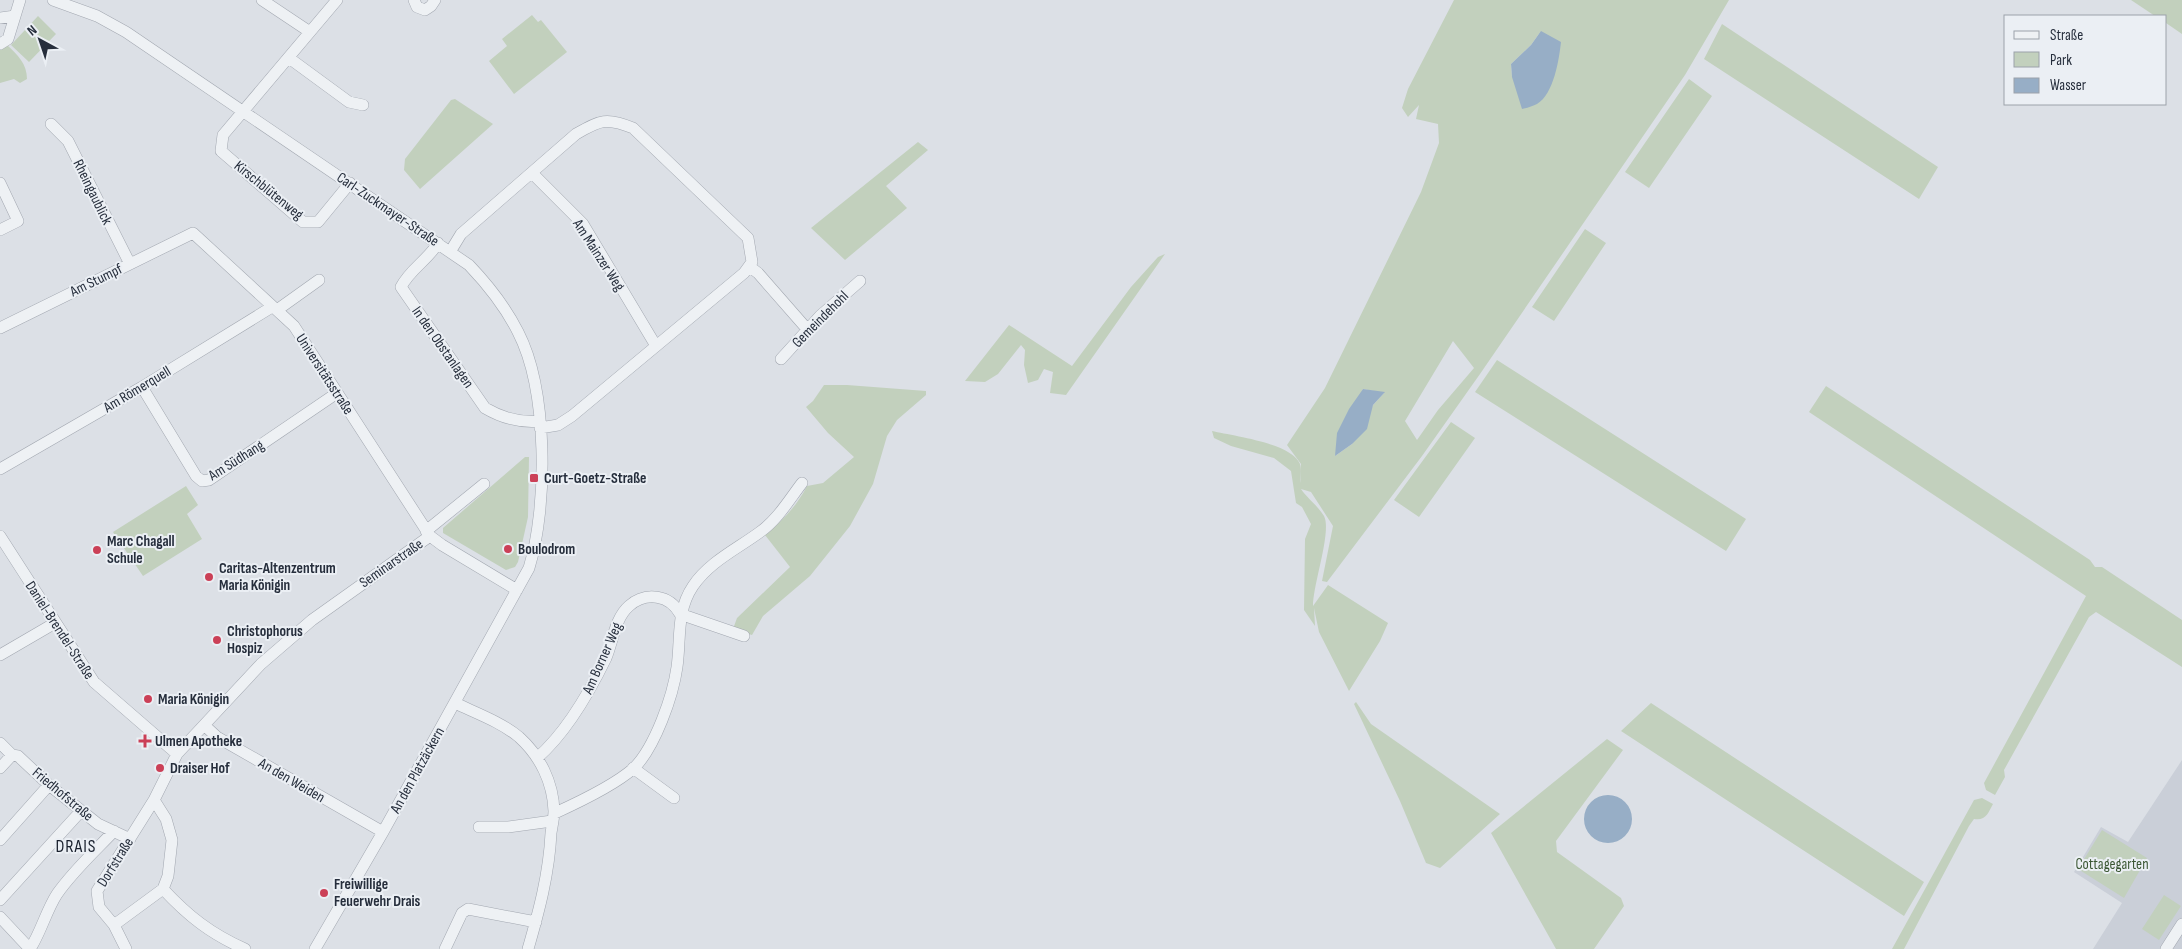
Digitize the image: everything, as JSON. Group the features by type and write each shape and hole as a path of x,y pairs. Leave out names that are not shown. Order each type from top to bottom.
{"street":[{"path":"0,44 8,40 20,0"},
{"name":"Carl-Zuckmayer-Straße","path":"53,0 97,16 126,32 245,110 469,265 492,289 519,333 532,371 540,425 543,476 537,543"},
{"path":"262,0 310,32"},
{"path":"245,110 337,0"},
{"path":"414,0 417,7 425,10 431,6 434,0"},
{"path":"0,18 15,16"},
{"path":"289,58 349,102 363,105"},
{"name":"Kirschblütenweg","path":"245,110 223,135 221,151 303,222 318,222 350,183"},
{"path":"450,252 461,234 576,134 597,122 618,122 633,128 748,238 752,262 750,267 572,416 558,425 540,425"},
{"name":"Rheingaublick","path":"51,124 68,141 130,264"},
{"name":"Am Mainzer Weg","path":"532,173 583,224 656,346"},
{"path":"0,183 18,221 0,230"},
{"name":"Am Stumpf","path":"0,328 193,233"},
{"name":"Universitätsstraße","path":"193,233 294,326 428,533"},
{"name":"In den Obstanlagen","path":"438,243 433,251 407,275 401,287 486,408 502,418 540,425"},
{"path":"750,267 758,272 807,329"},
{"name":"Am Römerquell","path":"0,469 275,308 318,280"},
{"name":"Gemeindehohl","path":"780,359 820,316 860,281"},
{"name":"Am Südhang","path":"142,387 196,476 202,481 209,480 337,393"},
{"path":"479,827 508,827 553,817 594,794 633,768 648,749 660,727 676,669 680,614 685,599 700,577 722,558 768,525 802,483"},
{"name":"Seminarstraße","path":"177,754 261,664 312,620 428,533 484,484"},
{"path":"428,533 442,545 517,590"},
{"name":"Daniel-Brendel-Straße","path":"0,536 94,682 177,754"},
{"name":"An den Platzäckern","path":"315,949 517,590 529,568 537,543"},
{"name":"Am Borner Weg","path":"537,758 554,742 583,700 606,656 619,620 630,605 647,597 664,598 676,606 680,614"},
{"path":"680,614 744,636"},
{"path":"0,655 55,623"},
{"path":"455,703 511,732 537,758 545,770 552,791 553,817 545,891 528,949"},
{"name":"An den Weiden","path":"204,725 217,737 382,832"},
{"name":"Friedhofstraße","path":"0,743 98,824 130,839"},
{"path":"0,768 12,754"},
{"name":"Dorfstraße","path":"126,949 114,925 99,907 97,891 154,800 177,754"},
{"path":"633,768 674,798"},
{"path":"0,840 49,785"},
{"path":"114,925 163,889 168,876 172,840 166,818 154,800"},
{"path":"0,900 82,811"},
{"path":"0,917 30,949 56,896 66,882 114,831"},
{"path":"163,889 179,907 206,929 245,949"},
{"path":"445,949 462,913 468,909 536,922"},
{"path":"2166,949 2182,924"}],"shaded area":[{"path":"2182,760 2182,949 2093,949 2122,903 2074,872 2101,827 2128,842"}],"green space":[{"path":"1454,0 1729,0 1685,75 1480,374 1422,456 1327,582 1322,581 1333,526 1311,492 1301,489 1322,512 1326,523 1326,533 1313,606 1328,585 1388,623 1380,641 1349,691 1319,632 1314,608 1315,626 1304,610 1305,539 1311,524 1302,507 1296,503 1291,471 1274,458 1231,446 1214,438 1212,431 1261,441 1286,451 1295,457 1301,469 1301,464 1287,445 1325,388 1421,192 1439,143 1438,124 1416,119 1419,105 1408,117 1402,108 1408,89","holes":["1541,31 1512,77 1511,64 1531,45","1453,341 1474,368 1438,410 1417,440 1405,421","1363,389 1384,393 1373,405 1352,444 1335,456"]},
{"path":"2131,0 2182,0 2182,34 2167,24 2167,15 2154,15"},
{"path":"532,15 538,22 541,20 567,52 514,94 489,61 507,46 502,39"},
{"path":"38,16 56,34 29,62 11,45"},
{"path":"1722,24 1938,167 1919,199 1704,59"},
{"path":"7,45 24,64 27,79 20,83 14,79 0,83 0,49"},
{"path":"1689,79 1712,96 1649,188 1625,172"},
{"path":"455,99 493,124 420,189 404,170 405,159 451,100"},
{"path":"918,142 928,150 886,186 907,208 845,260 811,228"},
{"path":"1585,229 1606,243 1554,321 1532,307"},
{"path":"1165,254 1066,395 1050,393 1053,372 1044,369 1038,380 1028,383 1024,365 1025,350 1021,345 998,374 985,382 965,381 1009,325 1072,366 1131,287 1158,257"},
{"path":"1497,360 1746,519 1726,551 1475,392"},
{"path":"824,385 926,391 926,395 897,420 887,436 873,484 850,526 810,576 763,616 752,635 733,629 737,618 790,567 765,535 789,513 807,486 823,483 854,457 828,433 806,407 813,401"},
{"path":"1826,386 2090,560 2095,567 2102,567 2182,620 2182,667 2096,612 2089,617 2004,770 2005,777 1995,795 1986,790 1984,783 2086,596 1809,412"},
{"path":"1451,422 1475,438 1419,517 1394,500"},
{"path":"525,457 529,457 528,517 518,562 515,567 506,570 443,533 443,528"},
{"path":"186,486 198,505 187,514 202,539 143,576 113,532"},
{"path":"1356,702 1371,724 1500,814 1440,868 1426,863 1400,801 1354,704"},
{"path":"1651,703 1924,882 1904,916 1621,731"},
{"path":"1607,739 1623,750 1556,841 1557,852 1621,898 1624,906 1594,949 1556,949 1491,833"},
{"path":"1982,798 1993,804 1988,813 1984,818 1974,819 1969,826 1904,949 1892,949 1974,800"},
{"name":"Cottagegarten","path":"2102,830 2147,858 2124,898 2078,869"},
{"path":"2164,895 2181,906 2159,940 2142,929"}],"water":[{"path":"1541,31 1561,42 1555,76 1543,99 1537,104 1522,109 1512,77 1511,64 1531,45"},
{"path":"1363,389 1385,392 1373,405 1367,429 1352,444 1335,456 1337,433 1349,409"},
{"path":"1603,795 1613,795 1625,802 1632,814 1632,824 1625,836 1613,843 1603,843 1595,839 1588,832 1584,824 1584,814 1588,806 1595,799"}],"place":[{"name":"Curt-Goetz-Straße","path":"534,478"},
{"name":"Boulodrom","path":"508,549"},
{"name":"Marc Chagall Schule","path":"97,550"},
{"name":"Caritas-Altenzentrum Maria Königin","path":"209,577"},
{"name":"Christophorus Hospiz","path":"217,640"},
{"name":"Maria Königin","path":"148,699"},
{"name":"Ulmen Apotheke","path":"145,741"},
{"name":"Draiser Hof","path":"160,768"},
{"name":"Freiwillige Feuerwehr Drais","path":"324,893"}],"district":[{"name":"DRAIS","path":"76,846"}]}
